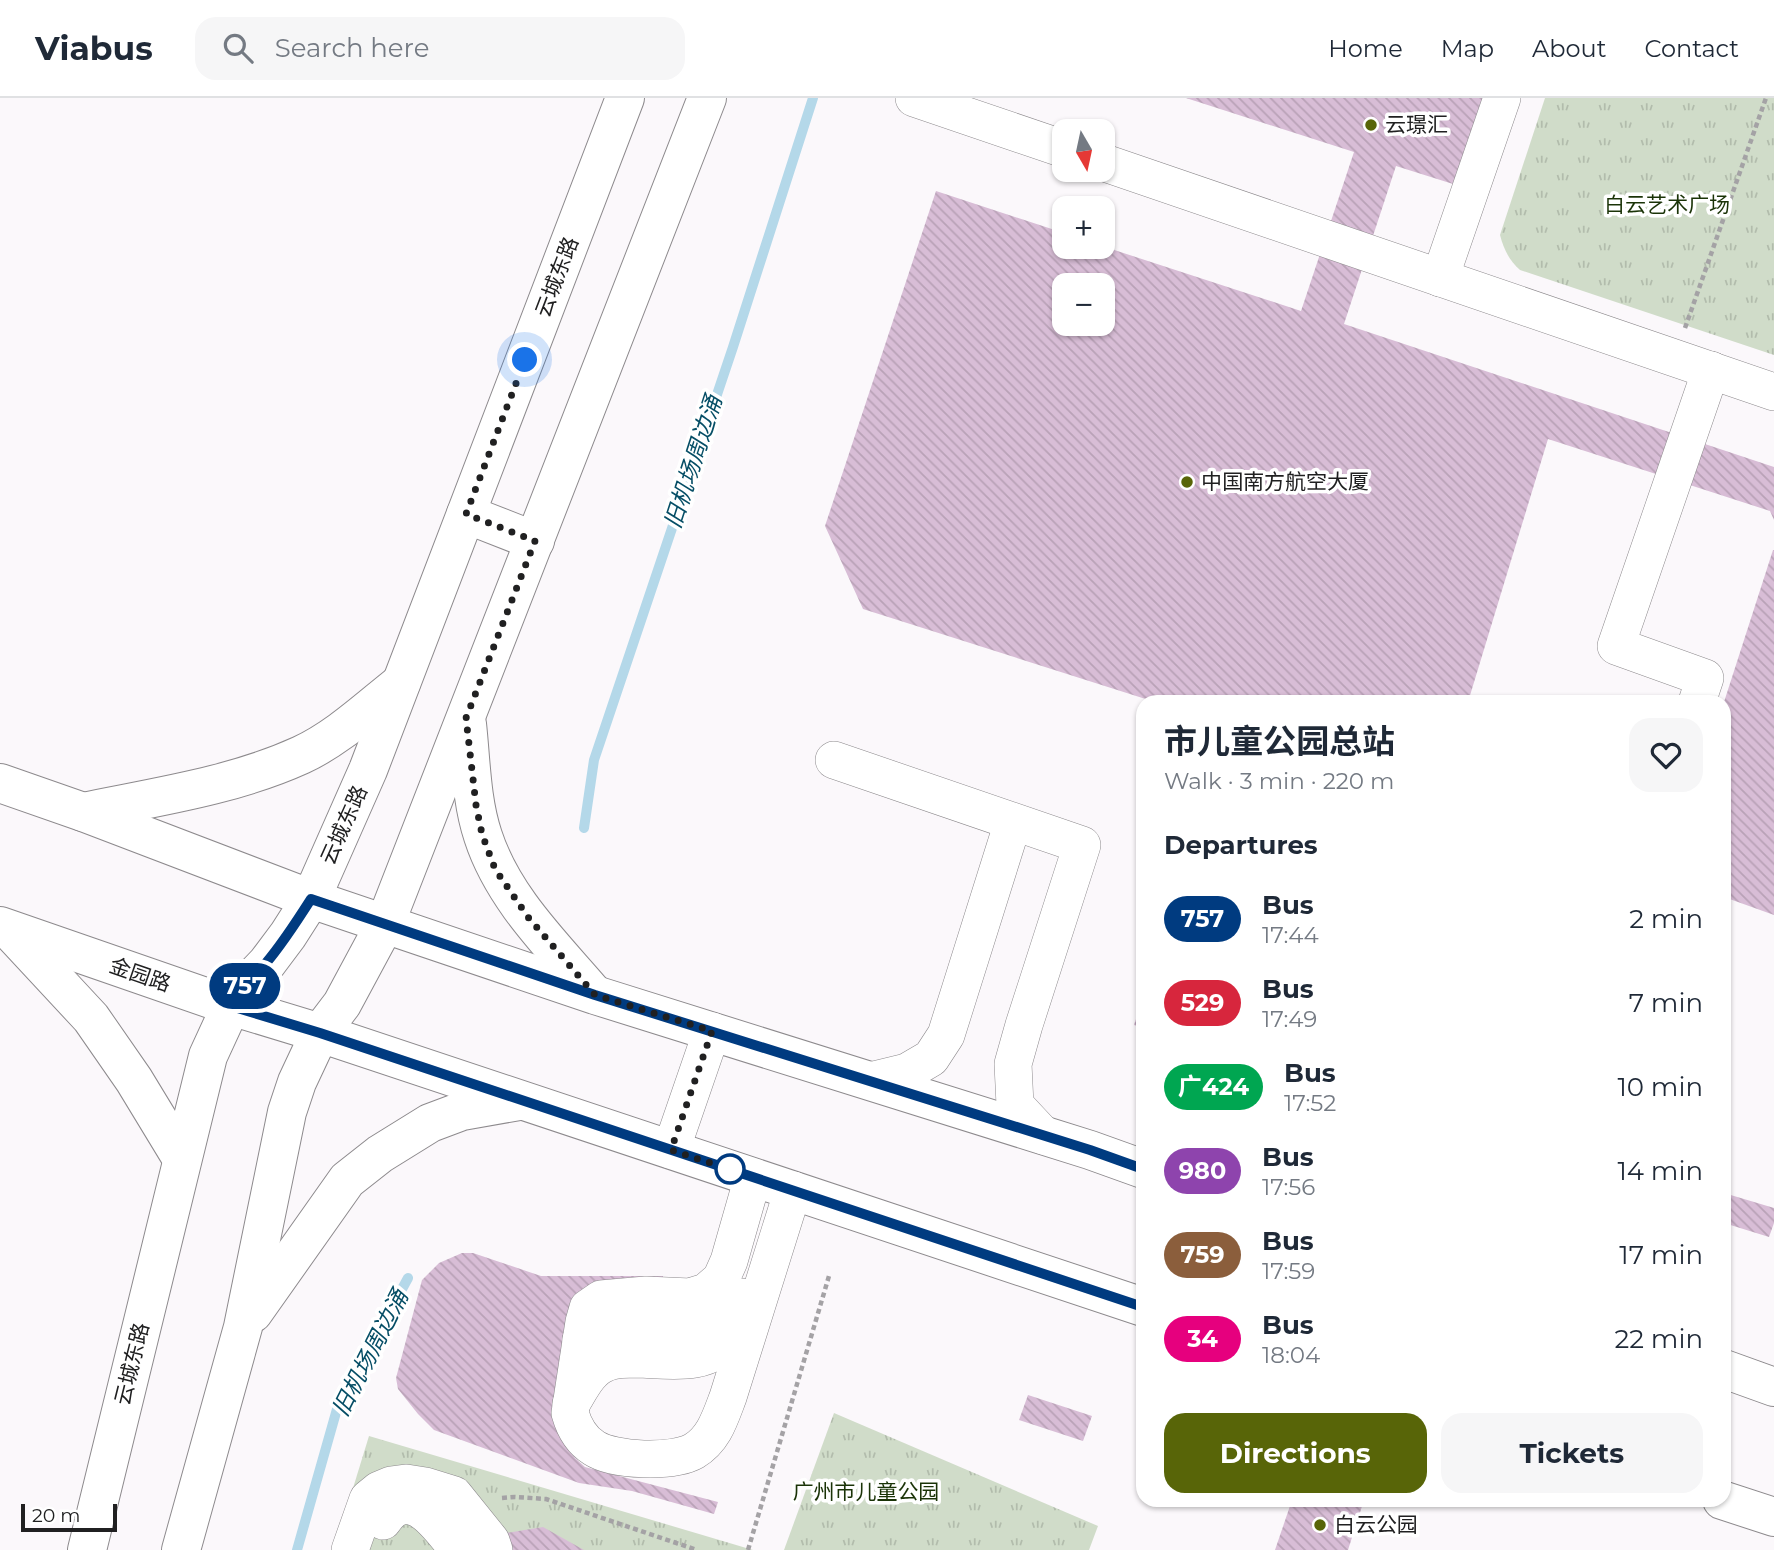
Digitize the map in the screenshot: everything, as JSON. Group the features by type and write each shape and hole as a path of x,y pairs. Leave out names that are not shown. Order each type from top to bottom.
{"main road":[{"name":"云城东路","path":"87,1550 208,1056 231,1006 288,935 311,899 368,770 625,98"},
{"path":"181,1550 243,1327 288,1112 297,1082 320,1033 342,1004 385,924 707,98"},
{"path":"466,514 535,541"},
{"path":"83,812 242,778 302,755 341,731 402,682"},
{"path":"466,718 476,805 482,834 495,869 528,917 595,995"},
{"path":"0,783 311,899 595,995 1136,1167"},
{"path":"4,927 92,1017 183,1159"},
{"name":"金园路","path":"4,927 231,1006 320,1033 1136,1305"},
{"path":"243,1327 347,1180 380,1154 430,1123 462,1111 523,1100"},
{"path":"1731,1372 1774,1387"},
{"path":"1731,1503 1774,1517"}],"street":[{"path":"914,98 1052,145"},
{"path":"1440,278 1502,98"},
{"path":"1115,166 1774,392"},
{"path":"1699,695 1705,678 1616,646 1711,370"},
{"path":"834,760 1082,845 1013,1064 1015,1105 1044,1136"},
{"path":"870,1081 907,1072 931,1058 946,1035 1013,822"},
{"path":"671,1150 712,1031"},
{"path":"571,1405 592,1372 606,1363 630,1359 697,1360 722,1347 730,1336 775,1184"},
{"path":"775,1184 728,1398 719,1423 709,1438 692,1452 665,1459 609,1455 593,1448 574,1427 570,1413 588,1308 601,1299 646,1295 690,1297 706,1292 721,1279 775,1184"},
{"path":"581,1340 612,1326 705,1326 716,1323 729,1313 742,1297"},
{"path":"350,1550 368,1499 379,1490 406,1483 454,1495 491,1541 494,1550"},
{"path":"371,1550 384,1518 403,1505 422,1510 458,1550"}],"path":[{"path":"1683,335 1766,98"},
{"path":"748,1550 829,1276"},
{"path":"496,1499 546,1499 697,1550"}],"green space":[{"name":"白云艺术广场","path":"1545,98 1774,98 1774,355 1520,270 1516,266 1507,254 1500,235"},
{"name":"广州市儿童公园","path":"834,1413 1098,1526 1089,1550 784,1550"},
{"name":"广州市儿童公园","path":"369,1436 753,1550 334,1550"}],"building":[{"name":"中国南方航空大厦","path":"1186,98 1483,98 1453,184 1396,166 1344,324 1774,467 1774,520 1770,511 1548,439 1470,695 1136,696 863,609 825,526 936,191 1052,229 1052,259 1115,259 1115,250 1301,311 1354,152"},
{"path":"1774,550 1774,915 1731,900 1731,695 1726,695"},
{"path":"1731,1195 1774,1208 1774,1223 1769,1237 1731,1225"},
{"path":"462,1253 473,1253 541,1276 663,1276 663,1290 646,1289 567,1445 585,1467 718,1502 714,1514 632,1491 579,1483 434,1430 418,1414 398,1389 396,1378 422,1280 439,1263"},
{"path":"1028,1395 1092,1416 1083,1441 1019,1420"},
{"name":"白云公园","path":"1290,1507 1362,1507 1348,1550 1275,1550"},
{"path":"543,1527 584,1550 480,1550 500,1534"}],"waterway":[{"name":"旧机场周边涌","path":"584,828 594,760 733,347 813,98"},
{"name":"旧机场周边涌","path":"297,1550 337,1409 408,1278"}],"bus line":[{"name":"757","path":"1136,1166 595,995 311,899 288,935 231,1006 320,1033 1136,1305"}],"place":[{"name":"云璟汇","path":"1371,125"},
{"name":"中国南方航空大厦","path":"1187,482"},
{"name":"白云公园","path":"1320,1525"}],"route":[{"path":"525,360 466,514 535,541 466,718 482,834 495,869 528,917 595,995 712,1031 671,1150 732,1170 730,1169"}]}
